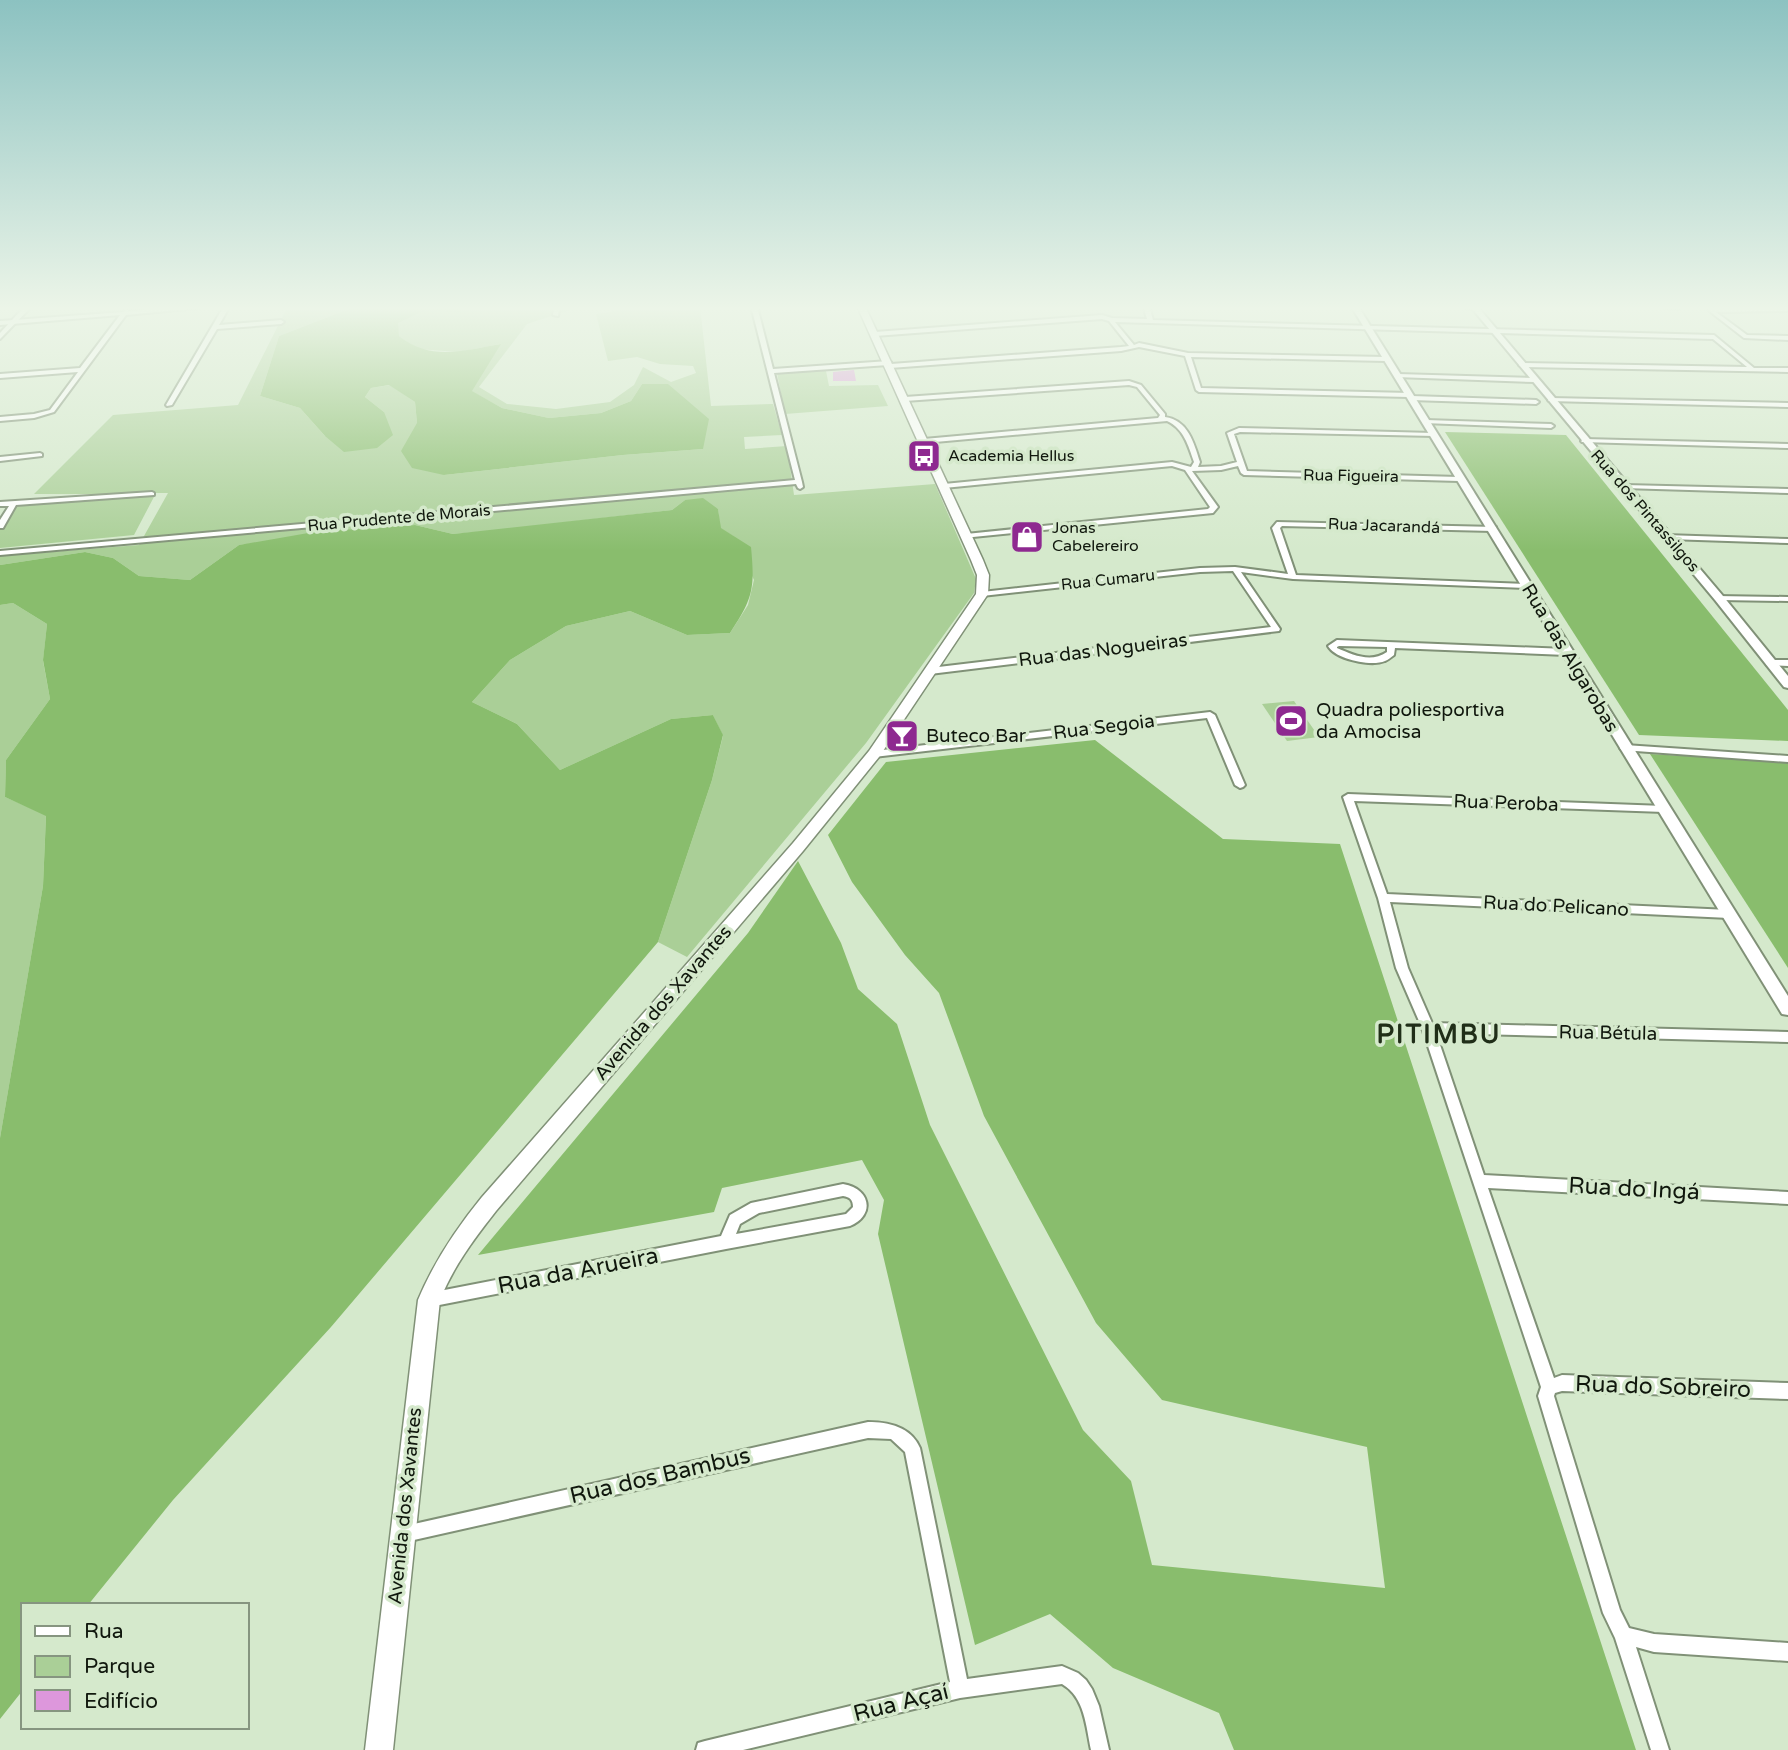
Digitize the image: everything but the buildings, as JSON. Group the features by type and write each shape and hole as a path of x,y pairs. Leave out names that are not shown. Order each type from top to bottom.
{"main road":[{"path":"900,388 983,575 982,594"},
{"name":"Avenida dos Xavantes","path":"379,1750 429,1300 451,1252 489,1204 798,847 874,754 982,594"}],"street":[{"path":"0,419 34,416 52,411 70,388"},
{"path":"169,405 179,388"},
{"name":"Rua Prudente de Morais","path":"0,553 800,485 777,388"},
{"path":"905,399 1059,388"},
{"path":"1140,388 1163,415 1161,419"},
{"path":"1198,388 1199,390 1536,402"},
{"name":"Rua das Algarobas","path":"1405,388 1788,1009"},
{"name":"Rua dos Pintassilgos","path":"1541,388 1719,598 1788,684"},
{"path":"1551,400 1788,405"},
{"path":"924,441 1173,420 1188,437 1197,462 1191,469"},
{"path":"1426,422 1551,426"},
{"path":"944,486 1155,465 1179,465 1191,469 1221,468 1238,464 1230,433 1239,430 1433,435"},
{"path":"1584,441 1788,446"},
{"path":"0,458 40,455"},
{"name":"Rua Figueira","path":"1238,464 1244,473 1459,479"},
{"path":"966,536 1213,510 1214,507 1191,469"},
{"path":"1625,487 1788,491"},
{"path":"0,505 152,494"},
{"path":"0,526 14,503"},
{"name":"Rua Jacarandá","path":"1293,577 1276,528 1286,523 1493,529"},
{"path":"1668,537 1788,541"},
{"name":"Rua Cumaru","path":"982,594 1200,570 1235,569 1293,577"},
{"name":"Rua das Nogueiras","path":"930,671 1276,629 1235,569"},
{"path":"1293,577 1527,586"},
{"path":"1719,598 1788,599"},
{"path":"1391,647 1387,658 1381,660 1355,659 1334,650 1332,646 1337,643 1566,652"},
{"path":"1770,663 1788,663"},
{"name":"Rua Segoia","path":"874,754 1210,715 1240,785"},
{"path":"1625,748 1788,759"},
{"name":"Rua Peroba","path":"1383,898 1348,797 1664,809"},
{"path":"1383,898 1402,968 1428,1028 1480,1181 1547,1392 1612,1613 1623,1635 1660,1750"},
{"name":"Rua do Pelicano","path":"1383,898 1729,914"},
{"name":"Rua Bétula","path":"1428,1028 1788,1037"},
{"name":"Rua do Ingá","path":"1480,1181 1788,1198"},
{"name":"Rua da Arueira","path":"429,1300 850,1220 860,1209 858,1195 843,1190 756,1207 735,1220 726,1242"},
{"name":"Rua do Sobreiro","path":"1547,1392 1562,1383 1788,1391"},
{"name":"Rua dos Bambus","path":"402,1534 868,1430 889,1429 901,1434 912,1448 960,1689"},
{"path":"1623,1635 1654,1643 1788,1652"},
{"name":"Rua Açaí","path":"705,1750 960,1689 1062,1675 1071,1677 1080,1685 1087,1699 1100,1750"}],"green space":[{"path":"247,388 263,388 260,396 300,408 325,436 384,412 365,397 371,388 394,388 415,402 417,423 444,475 703,449 645,388 709,388 711,406 773,404 782,435 744,437 745,449 787,446 794,495 935,484 976,579 974,593 866,743 687,957 658,942 712,780 723,736 713,715 671,719 560,770 517,724 472,702 510,660 566,626 630,611 687,635 730,633 748,605 754,580 733,536 720,528 718,509 685,500 672,510 500,530 453,534 415,525 239,545 190,580 139,576 113,558 85,552 0,565 0,556 139,545 168,493 156,493 134,535 0,548 0,524 12,507 146,494 34,494 113,415 238,405"},
{"path":"263,388 373,388 365,397 384,412 393,435 377,448 344,452 325,436 300,408 260,396"},
{"path":"393,388 474,388 472,391 502,408 549,418 601,413 631,401 640,388 672,388 709,419 703,449 444,475 412,468 401,451 417,423 415,402"},
{"path":"473,388 480,388 507,404 556,409 610,402 630,388 640,388 631,401 601,413 549,418 502,408 471,391"},
{"path":"780,388 879,388 888,406 785,414"},
{"path":"1445,432 1566,435 1788,710 1788,741 1639,735"},
{"path":"703,498 718,509 721,528 751,547 751,593 744,611 730,633 687,635 630,611 566,626 510,660 472,702 517,724 560,770 671,719 713,715 723,735 712,780 658,942 331,1327 173,1500 90,1603 21,1603 21,1693 0,1719 0,1138 43,886 46,816 5,797 6,760 50,699 43,660 47,624 13,603 0,605 0,565 85,552 113,558 139,576 190,580 239,545 314,532 415,525 453,534 672,510 685,500"},
{"path":"13,603 47,624 43,661 50,699 6,760 5,797 46,815 43,886 0,1138 0,605"},
{"name":"Quadra poliesportiva da Amocisa","path":"1294,701 1319,737 1287,741 1262,704"},
{"path":"1095,740 1223,839 1340,844 1636,1750 1234,1750 1219,1713 1113,1668 1050,1614 975,1645 878,1234 884,1200 862,1160 722,1188 714,1212 478,1255 748,933 798,861 841,943 858,989 897,1024 930,1125 1083,1430 1131,1481 1152,1565 1385,1588 1367,1447 1162,1400 1096,1323 984,1116 939,993 905,955 852,882 828,835 886,762"},
{"path":"1650,754 1788,762 1788,968"}],"place":[{"name":"Academia Hellus","path":"924,456"},
{"name":"Jonas Cabelereiro","path":"1027,537"},
{"name":"Quadra poliesportiva da Amocisa","path":"1291,721"},
{"name":"Buteco Bar","path":"902,736"}],"district":[{"name":"PITIMBU","path":"1439,1034"}]}
